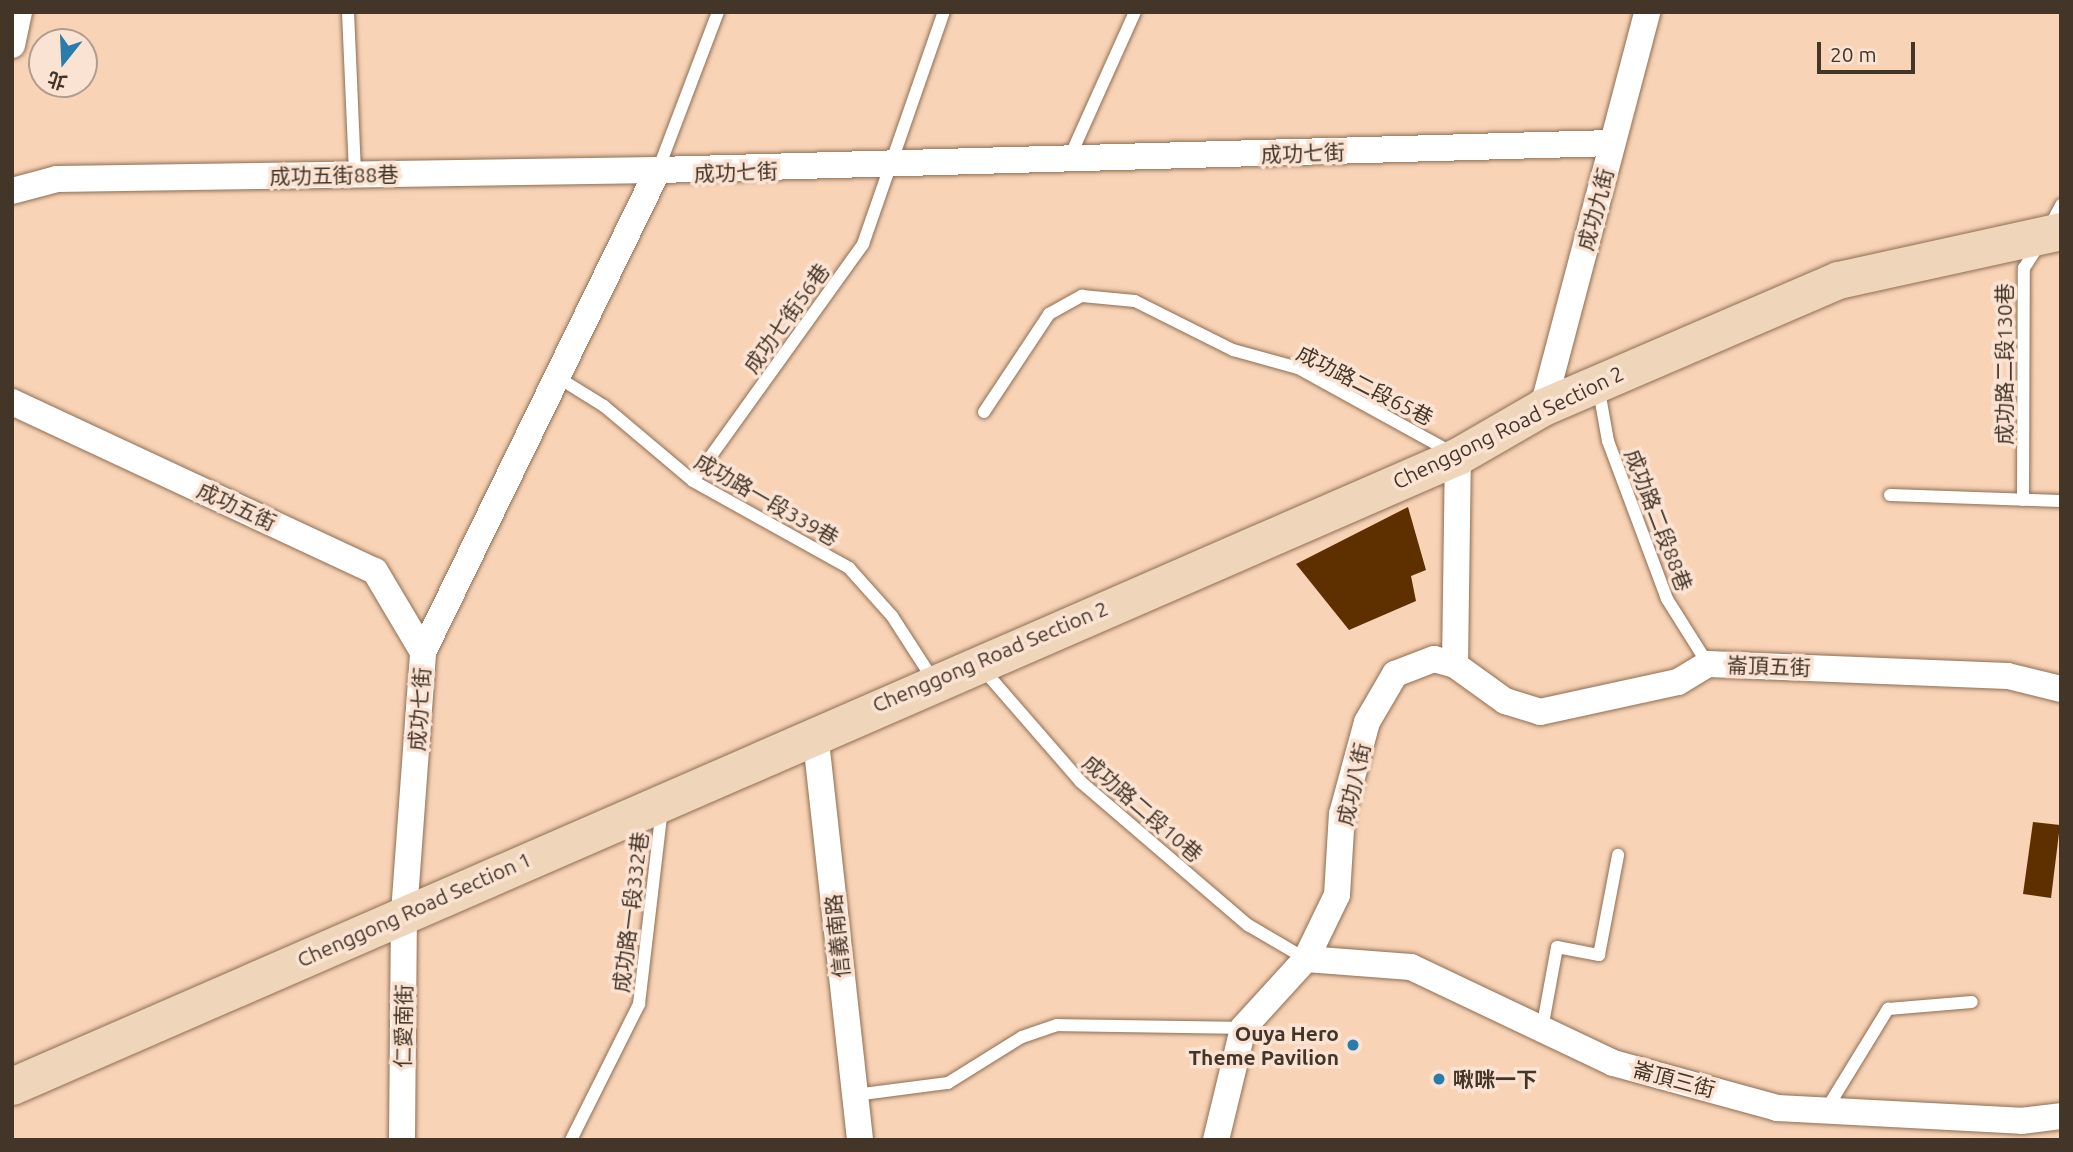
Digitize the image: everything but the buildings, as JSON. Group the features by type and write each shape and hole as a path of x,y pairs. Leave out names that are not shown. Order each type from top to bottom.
{"street":[{"path":"12,44 19,12"},
{"name":"成功九街","path":"1542,407 1647,12"},
{"name":"成功七街","path":"404,913 423,652 553,375 658,170 889,167 1612,143"},
{"name":"成功五街88巷","path":"12,191 57,179 658,170"},
{"name":"Chenggong Road Section 2","path":"815,732 1458,456 1542,407 1838,280 2056,223"},
{"name":"成功五街","path":"12,402 375,570 423,652"},
{"path":"1455,665 1458,456"},
{"name":"成功八街","path":"1216,1140 1243,1028 1306,959 1337,895 1342,814 1367,722 1395,674 1434,659 1455,665"},
{"name":"崙頂五街","path":"1455,665 1505,701 1540,712 1678,682 1709,664 2008,676 2061,689"},
{"name":"Chenggong Road Section 1","path":"12,1086 815,732"},
{"name":"信義南路","path":"815,732 860,1140"},
{"name":"仁愛南街","path":"402,1140 404,913"},
{"name":"崙頂三街","path":"1306,959 1411,967 1613,1063 1777,1108 2021,1121 2061,1116"}],"lane":[{"path":"348,12 355,175"},
{"path":"658,170 718,12"},
{"name":"成功七街56巷","path":"693,481 863,244 944,12"},
{"path":"1068,161 1135,12"},
{"name":"成功路二段130巷","path":"2023,500 2024,268 2056,223"},
{"name":"成功路二段65巷","path":"984,412 1049,314 1082,296 1135,301 1233,350 1298,368 1458,456"},
{"name":"成功路一段339巷","path":"553,375 604,406 693,481 849,568 892,616 934,681"},
{"name":"成功路二段88巷","path":"1597,382 1608,441 1667,599 1709,664"},
{"path":"1890,495 2061,501"},
{"name":"成功路二段10巷","path":"977,662 1080,782 1248,925 1306,959"},
{"name":"成功路一段332巷","path":"571,1140 639,1004 663,799"},
{"path":"1542,1029 1557,947 1599,955 1618,855"},
{"path":"1825,1110 1888,1009 1972,1002"},
{"path":"855,1095 948,1083 1022,1037 1056,1025 1243,1028"}],"place":[{"name":"Ouya Hero Theme Pavilion","path":"1353,1045"},
{"name":"啾咪一下","path":"1439,1079"}]}
